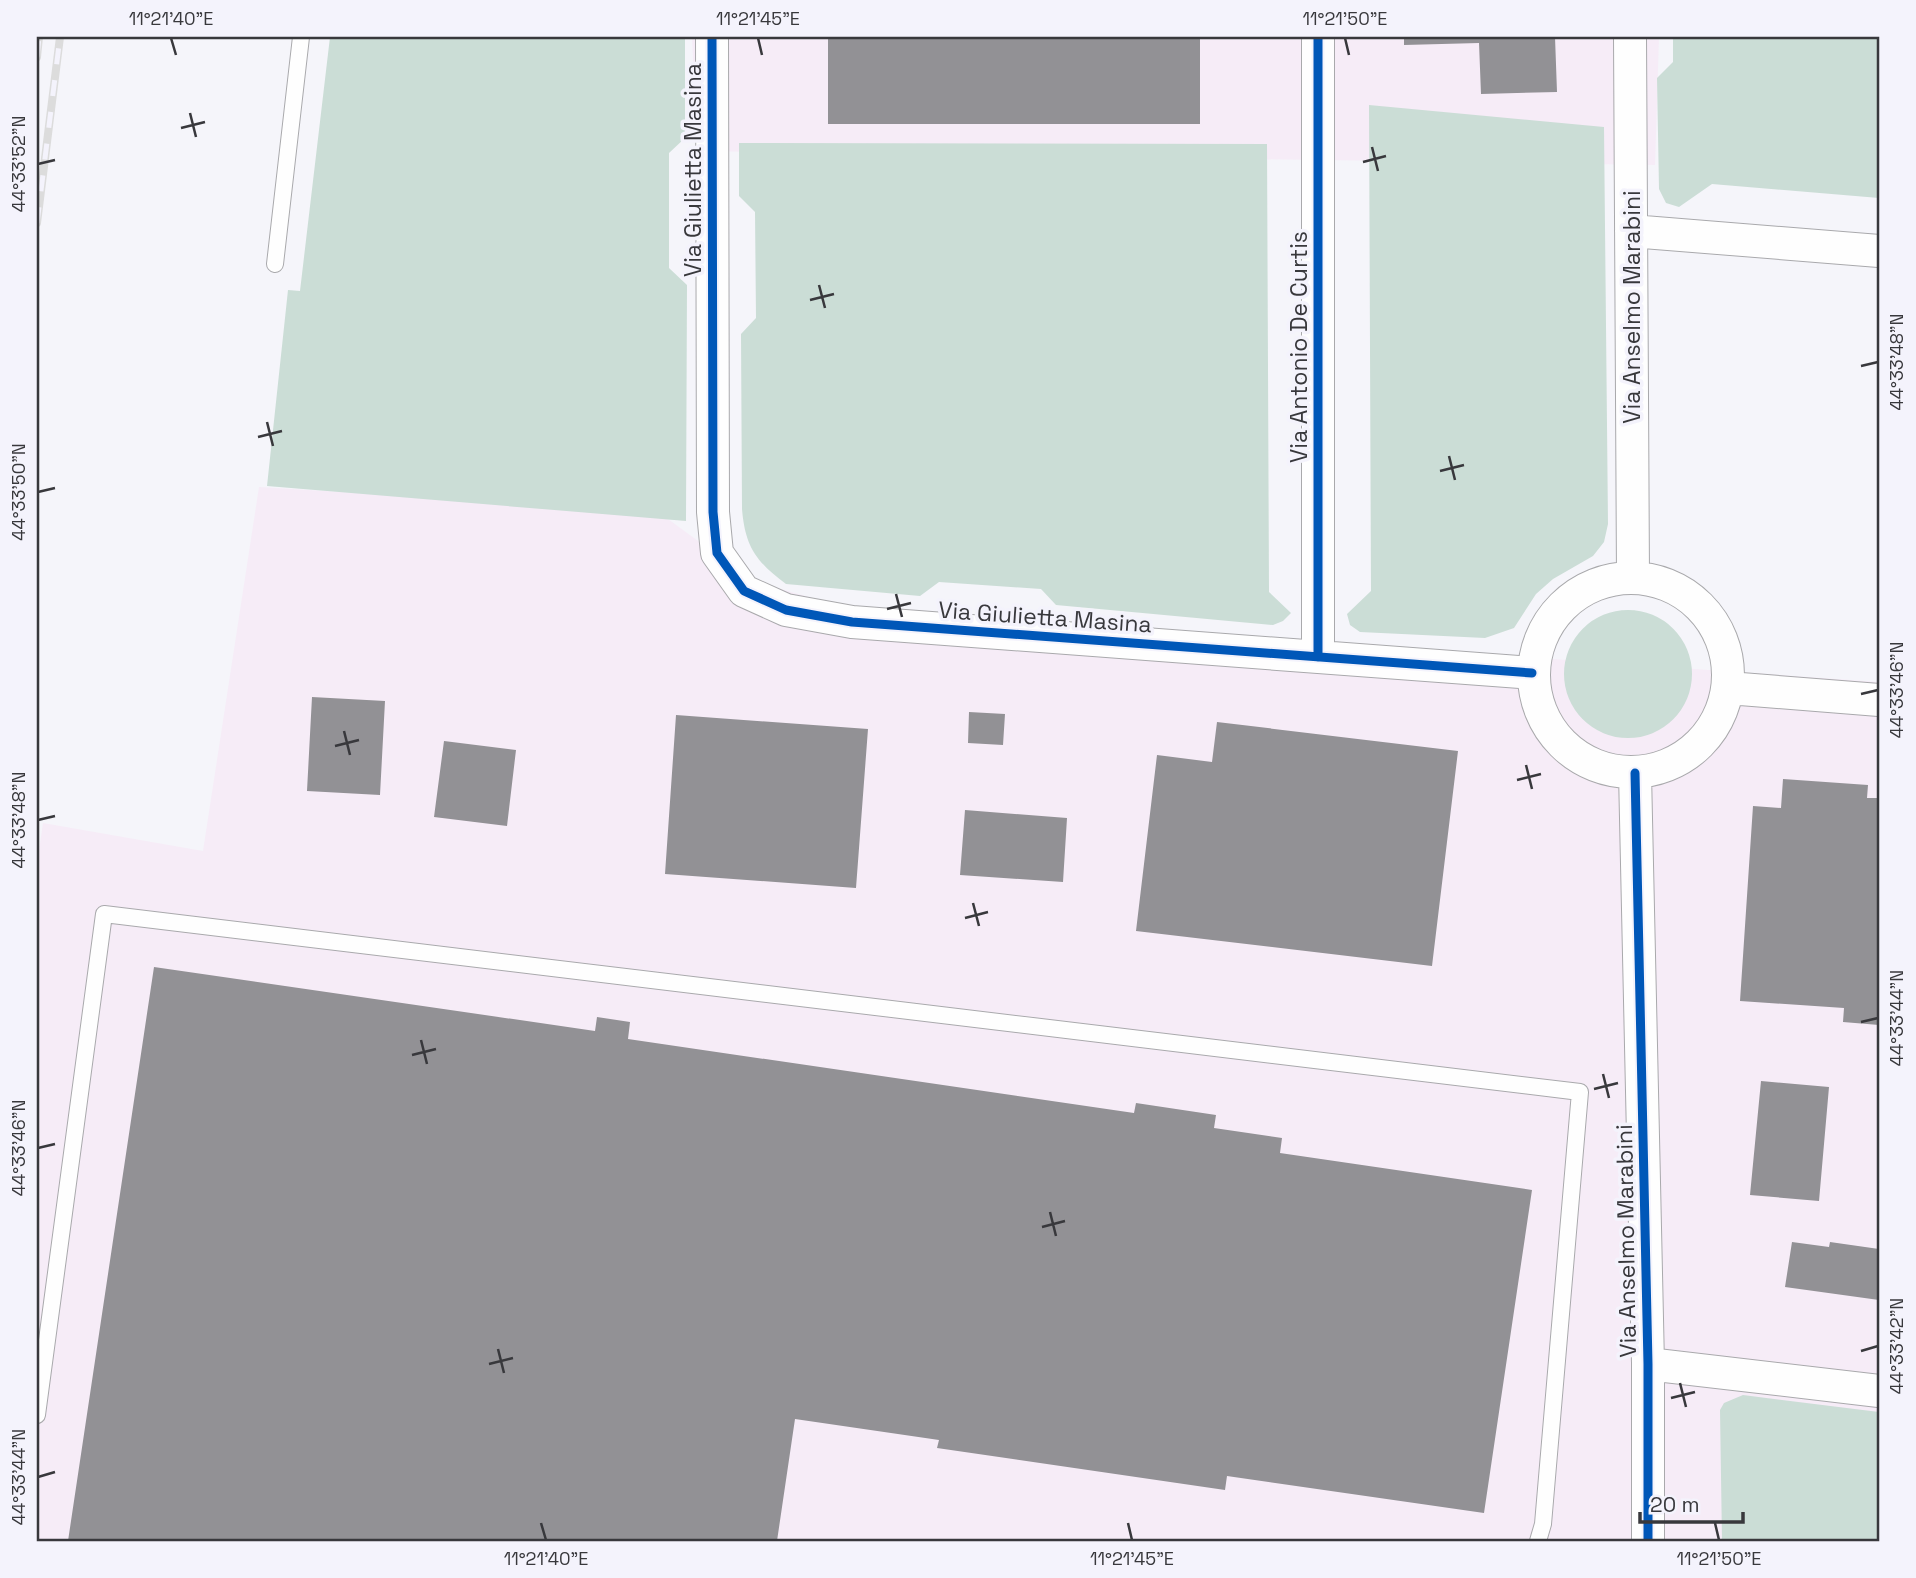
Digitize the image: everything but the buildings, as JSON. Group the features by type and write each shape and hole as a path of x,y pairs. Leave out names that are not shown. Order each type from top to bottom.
{"street":[{"name":"Via Giulietta Masina","path":"712,37 713,512 717,552 744,591 786,610 852,622 1532,673"},
{"name":"Via Antonio De Curtis","path":"1318,37 1318,657"},
{"name":"Via Anselmo Marabini","path":"1630,37 1633,577"},
{"path":"1631,231 1879,251"},
{"path":"1633,577 1670,585 1697,603 1721,638 1727,656 1728,688 1720,716 1704,740 1675,763 1635,773 1608,771 1576,757 1553,735 1537,704 1532,673 1538,641 1558,609 1579,592 1607,580 1633,577"},
{"path":"1728,688 1879,700"},
{"name":"Via Anselmo Marabini","path":"1635,773 1648,1364 1648,1541"},
{"path":"1648,1364 1879,1391"}],"lane":[{"path":"275,264 302,37"},
{"path":"37,1415 104,914 1580,1093 1543,1524 1538,1541"}],"shaded area":[{"path":"330,37 685,37 685,138 669,153 669,268 687,285 686,521 267,486 288,290 300,291"},
{"path":"692,37 1659,37 1655,165 697,151"},
{"path":"1673,37 1879,37 1879,198 1712,184 1679,207 1666,203 1659,189 1657,78 1673,62"},
{"path":"1369,105 1604,127 1608,524 1604,542 1593,556 1553,579 1536,594 1514,628 1485,638 1360,632 1350,625 1347,614 1371,591"},
{"path":"739,143 1267,144 1269,592 1291,613 1283,621 1273,625 1056,605 1041,589 939,582 920,596 786,584 776,576 760,560 749,543 742,509 741,334 756,318 755,212 739,196"},
{"path":"259,487 657,511 753,581 881,618 1096,627 1879,682 1879,1541 37,1541 37,864 43,823 203,851"},
{"path":"1628,610 1653,615 1674,628 1687,649 1692,674 1687,699 1674,720 1653,733 1628,738 1603,733 1582,720 1569,699 1564,674 1569,649 1582,628 1603,615"},
{"path":"1743,1395 1879,1412 1879,1541 1722,1541 1720,1410 1724,1403"}],"railway":[{"path":"37,57 39,37"},
{"path":"37,223 60,37"}],"cycle path":[{"path":"712,37 713,512 717,553 744,591 786,610 852,622 1532,673"},
{"path":"1318,37 1318,657"},
{"path":"1635,773 1648,1364 1648,1541"}]}
